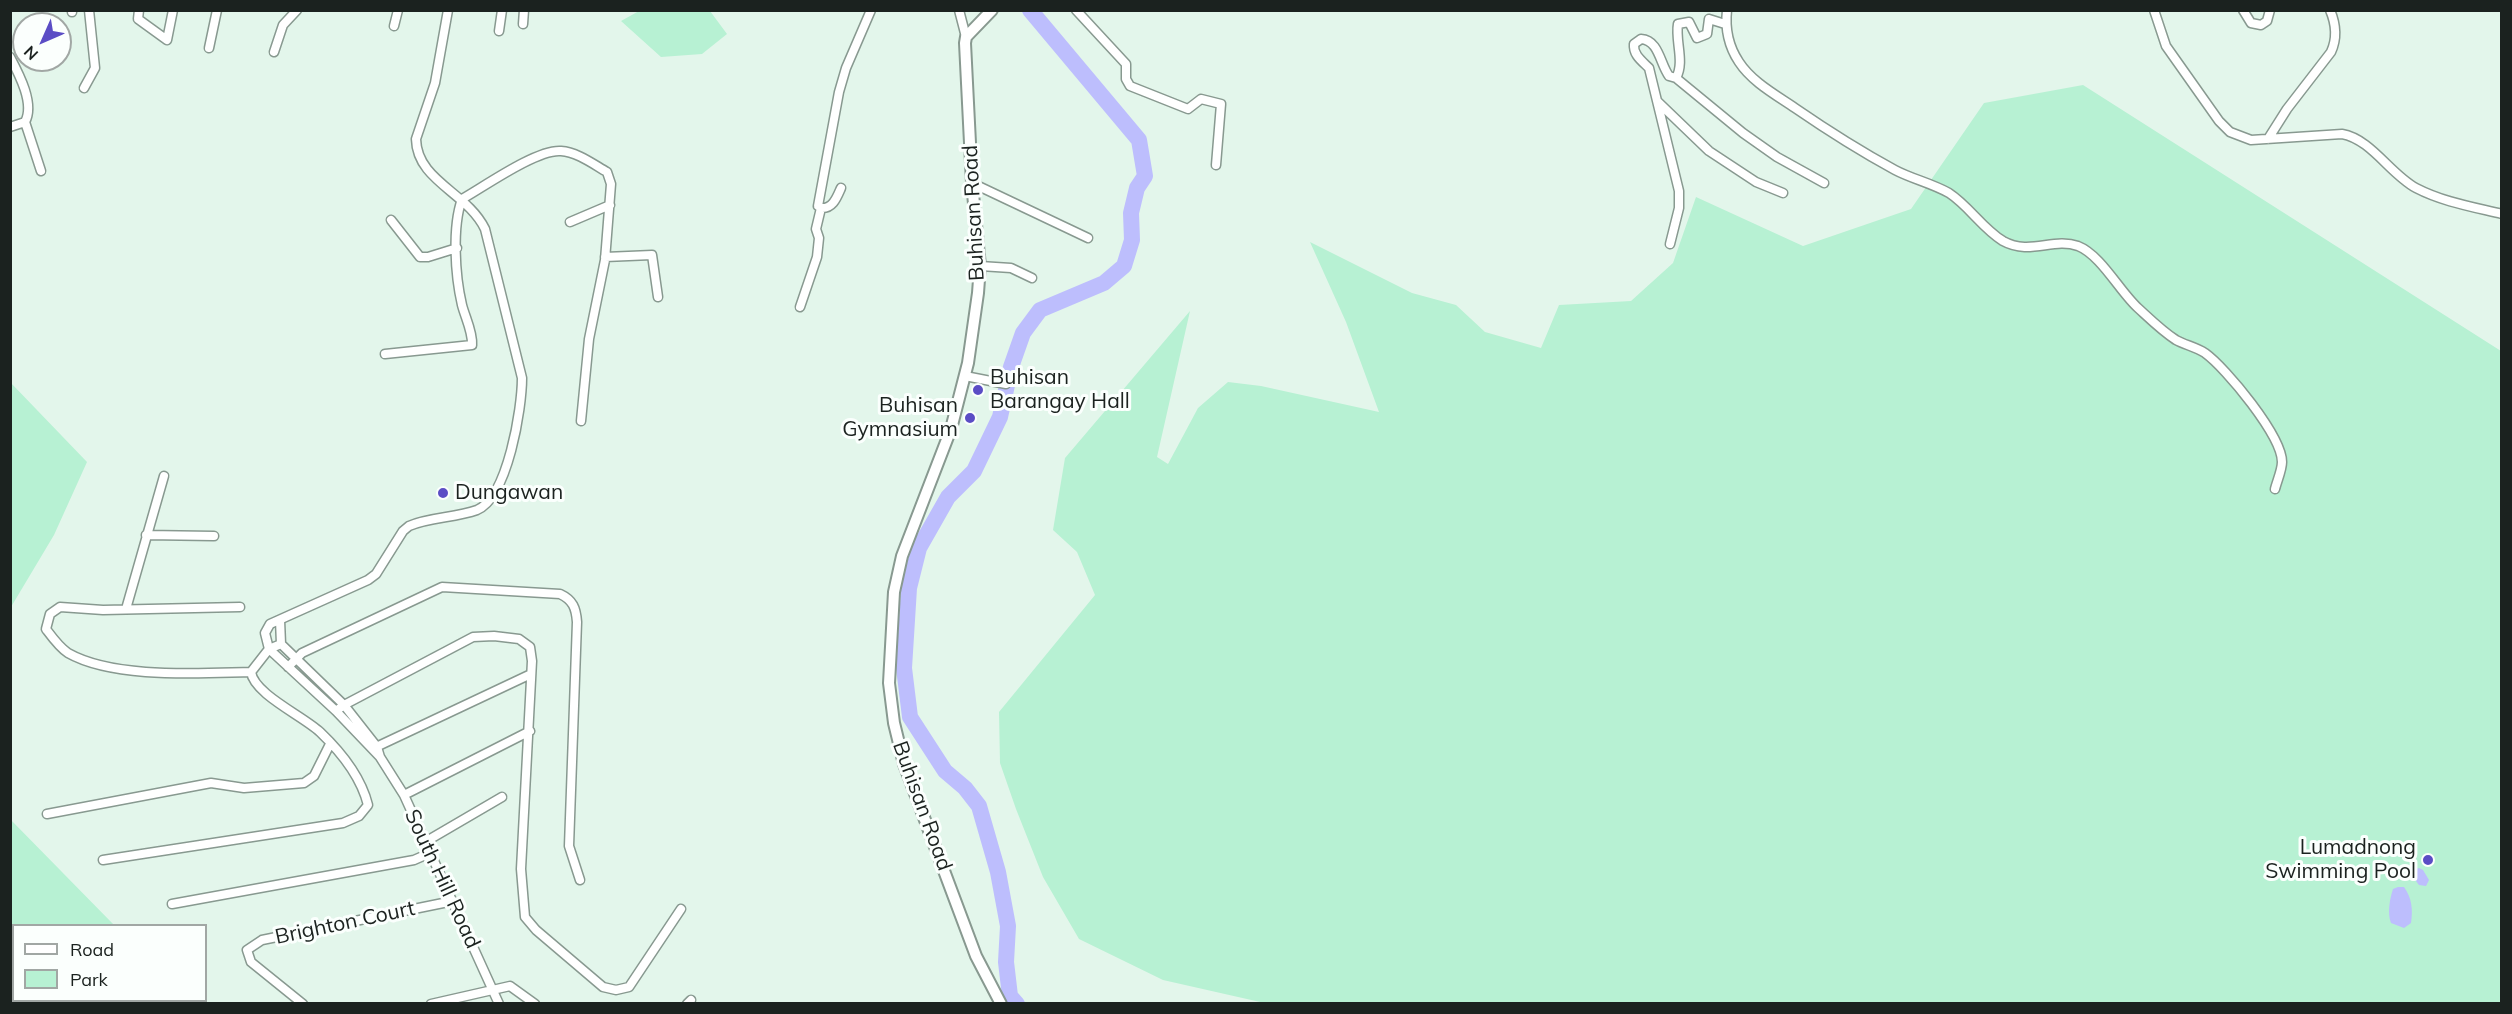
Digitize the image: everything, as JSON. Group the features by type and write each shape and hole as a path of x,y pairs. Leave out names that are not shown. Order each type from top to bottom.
{"street":[{"path":"84,88 95,69 89,10"},
{"path":"139,10 138,19 167,40 173,10"},
{"path":"209,48 217,10"},
{"path":"274,52 283,25 297,10"},
{"path":"394,26 398,10"},
{"path":"269,650 266,628 368,580 376,574 403,531 409,526 476,510 486,503 499,486 519,416 522,378 485,229 481,220 462,199 426,170 417,155 416,139 435,83 448,10"},
{"path":"499,31 502,10"},
{"path":"523,24 524,10"},
{"path":"800,307 817,257 819,243 816,229 821,208 817,201 839,92 846,68 871,10"},
{"path":"959,10 966,37"},
{"path":"966,37 992,10"},
{"path":"1076,10 1124,60 1126,82 1130,86 1188,109 1200,99 1221,104 1216,165"},
{"path":"1727,10 1725,24 1738,61 1750,76 1842,140 1897,171 1934,185 1951,195 2003,240 2016,246 2036,248 2051,244 2080,247 2144,313 2177,340 2204,352 2237,384 2278,447 2282,463 2275,489"},
{"path":"2154,10 2166,46 2219,121 2230,132 2251,140 2342,134 2354,136 2391,171 2415,188 2441,200 2502,214"},
{"path":"2243,10 2251,23 2261,25 2266,21 2270,10"},
{"path":"2268,139 2287,109 2331,52 2335,29 2330,10"},
{"path":"1676,78 1680,68 1678,24 1684,21 1689,22 1697,38 1707,34 1711,19 1725,24"},
{"name":"Buhisan Road","path":"966,37 972,183 980,266 965,376 951,429 902,556 894,592 889,683 894,723 904,764 976,956 1001,1004"},
{"path":"1670,244 1678,208 1679,191 1649,68 1636,55 1634,44 1641,39 1647,39 1653,44 1666,71 1672,78 1676,78 1768,151 1824,183"},
{"path":"10,57 27,100 28,116 25,122 41,171"},
{"path":"1658,101 1709,151 1756,182 1783,193"},
{"path":"10,127 25,122"},
{"path":"385,354 472,345 462,303 457,248 458,215 462,199 545,151 562,151 584,159 607,172 611,183 605,257 589,339 580,422"},
{"path":"972,183 1088,238"},
{"path":"821,208 825,209 833,204 841,188"},
{"path":"570,222 610,205"},
{"path":"391,220 420,257 428,257 457,248"},
{"path":"605,257 652,255 658,297"},
{"path":"980,266 1011,268 1032,278"},
{"path":"965,376 1006,384"},
{"path":"126,609 164,476"},
{"path":"146,535 214,536"},
{"path":"288,667 296,658 442,587 560,594 568,598 576,612 577,622 569,846 580,880"},
{"path":"240,607 103,610 60,607 51,614 46,628 67,652 98,664 133,670 194,673 251,672 269,650 281,644 280,620"},
{"path":"336,711 478,635 510,637 526,643 532,654 530,731 521,868 525,917 536,930 603,987 616,990 629,987 681,909"},
{"name":"South Hill Road","path":"281,644 344,705 404,795 499,1004"},
{"name":"South Hill Road","path":"269,650 374,748"},
{"path":"103,860 343,823 359,816 368,804 363,784 319,731 256,685 251,672"},
{"path":"374,748 531,674"},
{"path":"404,795 530,731"},
{"path":"47,814 211,783 244,788 304,783 314,776 330,744"},
{"path":"425,842 502,797"},
{"path":"172,904 414,860 430,853"},
{"name":"Brighton Court","path":"303,1004 251,962 248,950 262,940 453,901"},
{"path":"431,1004 449,1002 510,986 535,1004"}],"green space":[{"path":"639,11 710,11 727,34 702,54 661,57 621,21"},
{"path":"2083,85 2501,351 2501,1003 1269,1004 1163,980 1079,939 1043,877 1016,809 1000,763 999,712 1095,595 1077,552 1053,530 1065,458 1190,311 1157,457 1168,464 1198,408 1228,382 1261,386 1379,412 1346,322 1310,242 1412,293 1456,305 1485,332 1541,348 1559,305 1631,301 1673,263 1696,197 1803,246 1911,209 1984,103"},
{"path":"11,383 87,462 54,535 11,607"},
{"path":"10,819 113,924 12,924 12,1002 186,1003 11,1003"}],"water":[{"path":"2419,868 2429,880 2426,886 2419,885 2413,877 2416,869"},
{"path":"2404,887 2411,904 2411,923 2404,928 2391,923 2389,915 2393,889"}],"waterway":[{"path":"1017,1004 1010,996 1006,962 1008,926 998,872 979,806 965,788 945,771 910,717 904,668 909,588 919,548 948,497 974,471 1000,417 1011,367 1023,333 1040,310 1104,283 1124,266 1132,240 1131,213 1137,188 1145,176 1139,140 1030,10"}],"place":[{"name":"Buhisan Barangay Hall","path":"978,390"},
{"name":"Buhisan Gymnasium","path":"970,418"},
{"name":"Dungawan","path":"443,493"},
{"name":"Lumadnong Swimming Pool","path":"2428,860"}]}
